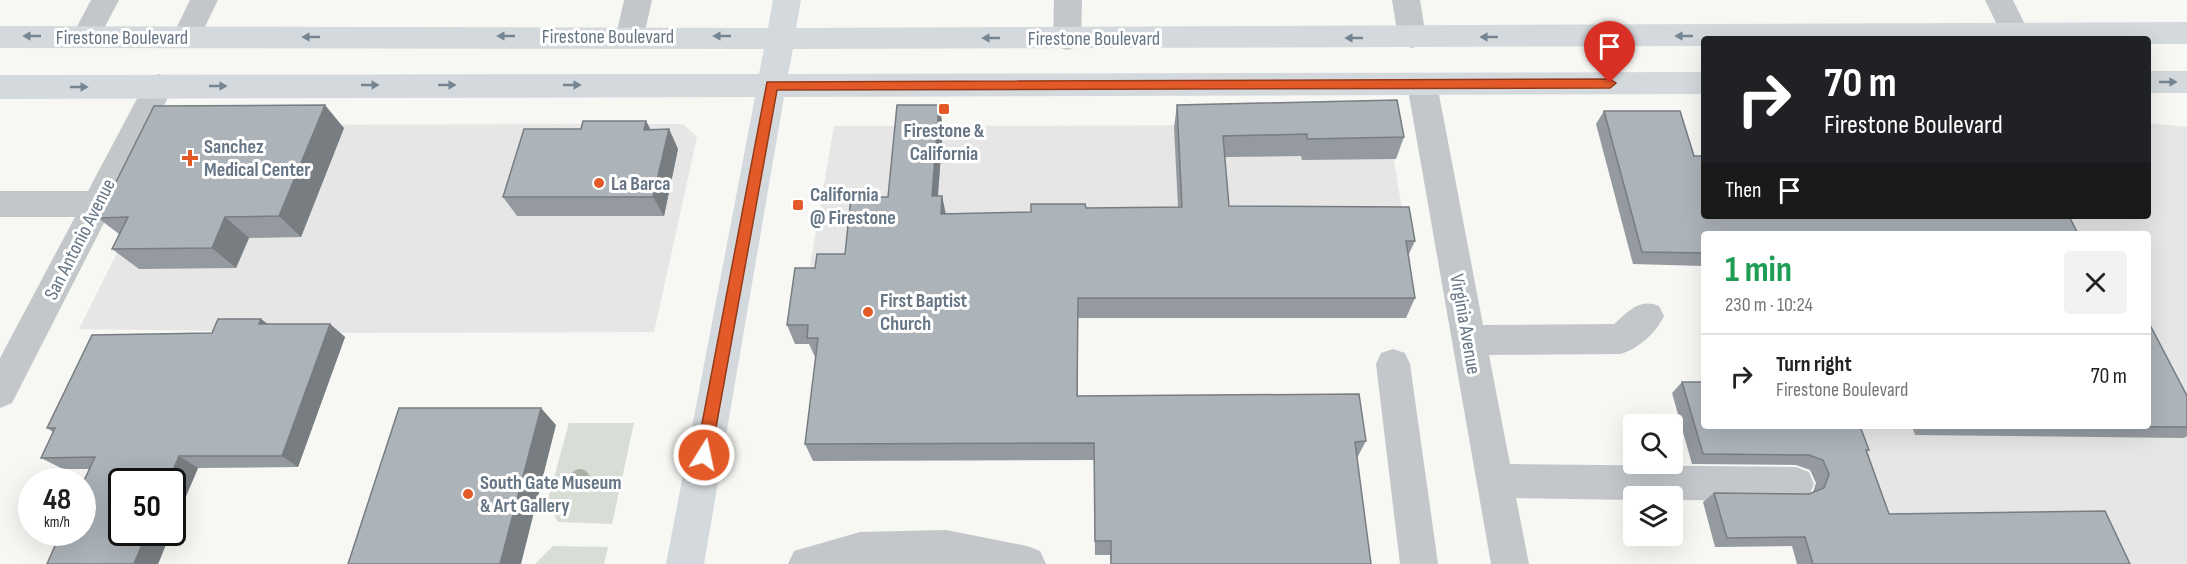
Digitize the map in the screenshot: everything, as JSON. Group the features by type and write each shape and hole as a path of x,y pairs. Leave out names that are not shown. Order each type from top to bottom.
{"main road":[{"path":"685,564 787,0"},
{"name":"Firestone Boulevard","path":"2017,36 2187,33"},
{"name":"Firestone Boulevard","path":"0,37 630,36 1067,39 1701,37"},
{"path":"2151,82 2187,82"},
{"path":"0,87 1701,83"}],"street":[{"path":"86,36 105,0"},
{"path":"186,37 204,0"},
{"path":"630,36 638,0"},
{"path":"1067,39 1068,0"},
{"path":"1406,0 1412,37"},
{"path":"1999,0 2017,36"},
{"name":"Virginia Avenue","path":"1422,84 1510,564"},
{"name":"San Antonio Avenue","path":"0,392 159,86"},
{"path":"0,204 98,204"},
{"path":"1469,340 1621,339 1647,316"},
{"path":"1393,364 1419,564"},
{"path":"1495,481 1796,484"},
{"path":"807,564 860,550 946,548 1027,564"}],"shaded area":[{"path":"2151,123 2187,127 2187,564 1905,564 1857,429 2151,429 2151,231 1787,231 1782,219 2151,219"},
{"path":"683,124 697,137 654,332 357,333 79,329 181,125"},
{"path":"1388,125 1411,264 810,266 834,126"},
{"path":"569,423 634,423 612,524 558,522 547,503"},
{"path":"553,546 608,547 604,564 535,564"}],"building":[{"path":"1397,100 1404,137 1307,139 1307,134 1223,136 1229,206 1409,207 1415,241 1406,241 1415,298 1078,298 1077,396 1359,394 1366,441 1355,442 1371,564 1111,564 1111,541 1095,541 1094,443 805,444 818,338 807,338 808,325 787,325 795,268 815,268 817,254 845,254 851,197 888,197 897,105 939,105 932,196 942,196 941,214 1031,212 1031,204 1085,204 1086,208 1182,207 1177,105"},
{"path":"325,105 279,216 225,217 212,248 112,249 128,217 98,218 154,106"},
{"path":"1604,111 1680,111 1694,156 1701,156 1701,219 2070,219 2076,231 1701,231 1701,253 1642,252"},
{"name":"La Barca","path":"583,121 646,121 644,130 669,129 653,197 503,197 524,129 581,129"},
{"path":"218,319 261,319 259,324 330,324 282,456 179,456 174,468 108,468 108,546 141,546 134,564 47,564 55,546 96,546 96,468 90,468 95,457 41,458 55,428 47,428 92,335 212,333"},
{"path":"2151,327 2187,396 2187,427 2151,427"},
{"path":"1682,382 1701,382 1701,429 1861,429 1869,450 1866,450 1889,514 2105,511 2130,564 1813,564 1805,537 1727,538 1714,493 1809,494 1824,488 1829,474 1823,460 1809,455 1703,454"},
{"name":"South Gate Museum & Art Gallery","path":"399,408 541,408 500,564 348,564"}],"place":[{"name":"Firestone & California","path":"944,109"},
{"name":"Sanchez Medical Center","path":"190,158"},
{"name":"La Barca","path":"599,183"},
{"name":"California @ Firestone","path":"798,205"},
{"name":"First Baptist Church","path":"868,312"},
{"name":"South Gate Museum & Art Gallery","path":"468,494"}],"route":[{"path":"704,455 771,85 1610,83"}]}
